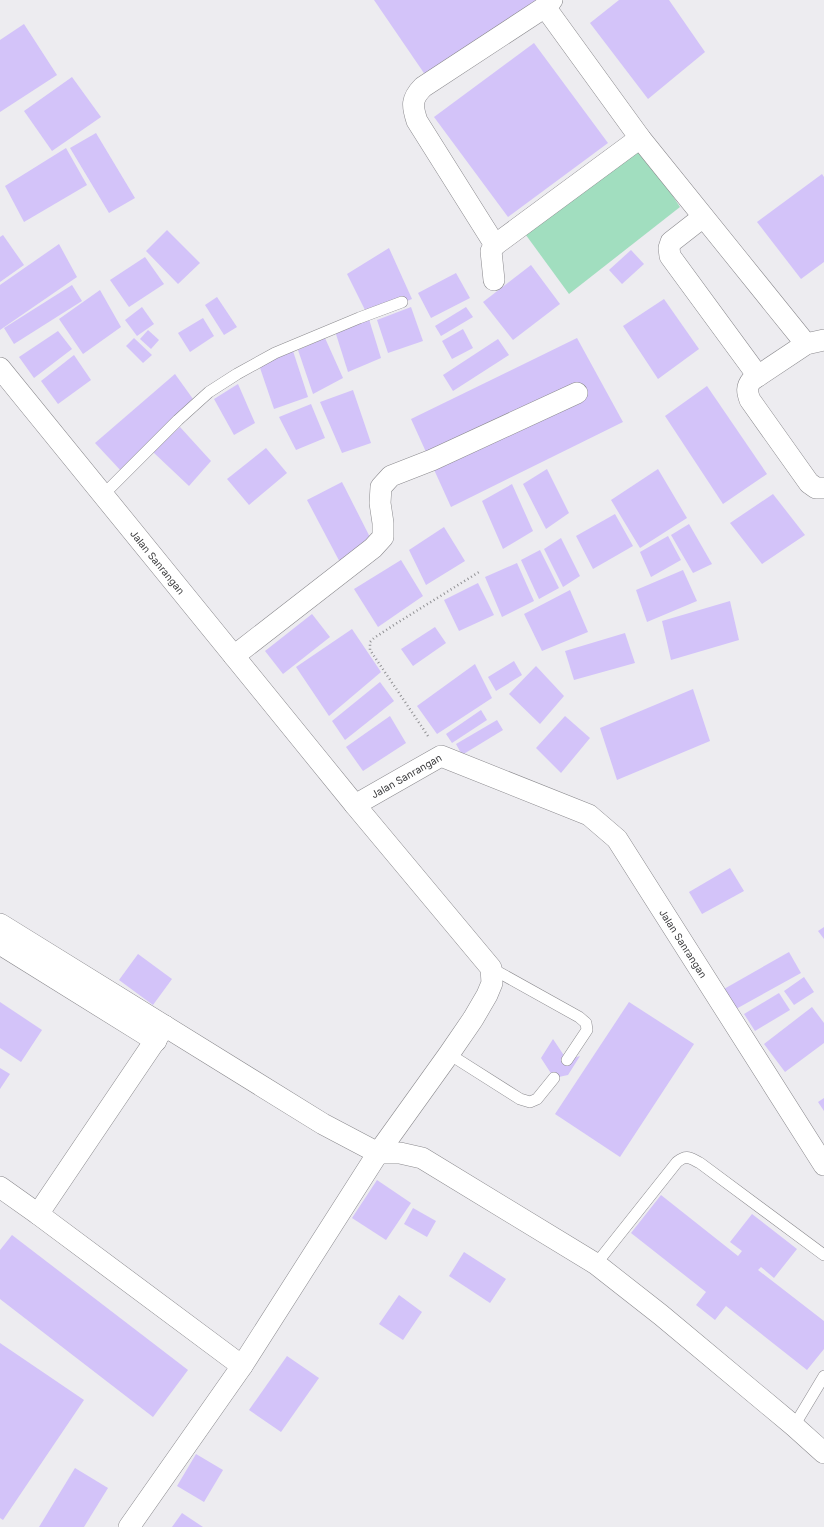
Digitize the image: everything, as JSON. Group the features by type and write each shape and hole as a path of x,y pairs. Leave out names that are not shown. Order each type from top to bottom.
{"street":[{"path":"495,245 418,121 413,108 416,95 423,87 549,3 640,138 703,217 815,342 758,376 748,384 747,389 750,400 809,483 816,488 824,488"},
{"path":"494,280 491,251 495,245 640,138"},
{"path":"703,217 671,242 669,248 670,256 758,376"},
{"name":"Jalan Sanrangan","path":"0,368 355,805 441,756 589,815 617,838 824,1165"},
{"path":"234,656 373,548 383,537 383,523 380,503 381,487 391,476 432,460 577,392"},
{"path":"129,1527 242,1366 378,1153 450,1054 487,995 492,984 491,968 355,805"},
{"path":"0,924 161,1034"},
{"path":"0,944 323,1124 378,1153 400,1153 422,1158 596,1264 661,1315 794,1426 824,1454"},
{"path":"38,1214 161,1034"},
{"path":"0,1187 242,1366"}],"lane":[{"path":"103,495 178,420 209,392 237,374 275,353 402,302"},
{"path":"491,968 580,1017 586,1023 587,1030 567,1060"},
{"path":"450,1054 520,1099 530,1102 537,1099 554,1078"},
{"path":"596,1264 677,1162 688,1157 700,1163 824,1255"},
{"path":"794,1426 824,1376"}],"path":[{"path":"441,756 370,650 370,642 397,623 479,572"}],"green space":[{"path":"641,147 680,207 569,294 523,231"}],"building":[{"path":"374,0 543,0 428,79"},
{"path":"619,0 669,0 705,52 648,99 590,23"},
{"path":"24,24 57,75 0,112 0,40"},
{"path":"534,43 608,143 508,217 434,117"},
{"path":"72,77 101,117 52,151 24,111"},
{"path":"96,133 135,198 109,213 70,148"},
{"path":"66,148 87,185 24,222 5,186"},
{"path":"822,174 824,177 824,262 801,279 757,222"},
{"path":"167,230 200,263 178,284 146,251"},
{"path":"3,235 24,265 0,282 0,237"},
{"path":"59,244 77,277 0,330 0,285"},
{"path":"389,248 412,299 368,316 347,274"},
{"path":"631,250 644,264 622,284 609,270"},
{"path":"145,257 164,284 129,307 110,280"},
{"path":"531,265 560,304 513,340 483,302"},
{"path":"456,273 470,298 431,318 418,293"},
{"path":"72,285 82,301 14,344 4,328"},
{"path":"100,290 121,327 83,354 59,319"},
{"path":"217,297 237,327 224,335 205,305"},
{"path":"664,299 699,349 658,379 623,326"},
{"path":"142,307 154,324 137,336 125,320"},
{"path":"411,307 423,341 388,353 377,320"},
{"path":"466,307 473,317 441,336 435,326"},
{"path":"368,316 381,358 348,372 335,331"},
{"path":"203,318 214,336 190,352 178,333"},
{"path":"463,329 473,348 452,359 442,341"},
{"path":"148,330 159,340 151,349 140,339"},
{"path":"58,331 72,349 34,378 19,357"},
{"path":"134,338 152,355 143,363 126,346"},
{"path":"325,338 343,378 313,394 298,350"},
{"path":"577,338 623,422 451,507 411,419"},
{"path":"498,339 509,355 453,391 443,375"},
{"path":"293,351 308,397 274,409 258,362"},
{"path":"74,355 91,380 58,404 41,381"},
{"path":"175,374 193,399 123,473 95,443"},
{"path":"238,384 255,423 234,435 214,399"},
{"path":"707,386 767,474 723,504 665,416"},
{"path":"353,390 371,443 342,453 320,402"},
{"path":"311,404 325,438 296,450 279,417"},
{"path":"180,427 211,461 189,486 153,452"},
{"path":"266,448 287,473 249,505 227,479"},
{"path":"547,469 569,513 546,529 523,484"},
{"path":"658,469 687,518 640,548 611,500"},
{"path":"342,482 377,551 343,568 307,500"},
{"path":"512,484 533,531 503,549 482,501"},
{"path":"773,494 805,535 762,564 730,523"},
{"path":"615,514 633,546 593,569 576,536"},
{"path":"689,524 712,564 693,573 671,535"},
{"path":"444,527 465,561 426,585 409,550"},
{"path":"668,536 681,560 651,577 640,552"},
{"path":"561,538 580,576 563,587 544,549"},
{"path":"540,550 559,588 539,599 521,560"},
{"path":"401,560 423,596 378,627 354,589"},
{"path":"517,563 534,601 502,617 485,577"},
{"path":"683,570 697,601 647,622 636,590"},
{"path":"478,583 494,615 459,631 444,600"},
{"path":"570,590 588,632 542,651 524,614"},
{"path":"730,601 739,640 671,660 662,621"},
{"path":"312,614 330,637 283,674 265,651"},
{"path":"435,627 446,643 413,666 401,649"},
{"path":"352,629 381,672 329,716 296,667"},
{"path":"625,633 635,663 574,680 565,651"},
{"path":"514,661 522,675 496,691 488,677"},
{"path":"475,664 492,698 437,734 417,706"},
{"path":"536,666 564,696 540,724 509,694"},
{"path":"380,682 394,701 345,740 332,721"},
{"path":"693,689 710,741 617,780 600,728"},
{"path":"481,710 487,720 452,743 446,734"},
{"path":"390,716 406,743 363,771 346,747"},
{"path":"565,716 590,738 561,773 536,748"},
{"path":"497,720 503,730 462,755 456,744"},
{"path":"730,868 744,891 702,914 689,892"},
{"path":"824,927 824,939 818,931"},
{"path":"789,952 801,973 736,1009 724,989"},
{"path":"138,954 172,979 153,1005 119,980"},
{"path":"804,977 814,992 794,1005 784,991"},
{"path":"779,993 790,1010 755,1031 744,1014"},
{"path":"0,1002 42,1030 21,1062 0,1048"},
{"path":"629,1002 694,1044 620,1157 555,1114"},
{"path":"812,1007 824,1023 824,1043 785,1072 764,1044"},
{"path":"553,1039 567,1060 580,1056 568,1075 554,1078 541,1058"},
{"path":"0,1068 10,1074 0,1089"},
{"path":"824,1098 824,1111 818,1102"},
{"path":"377,1180 411,1203 386,1240 352,1218"},
{"path":"661,1195 738,1256 742,1251 730,1242 752,1214 797,1249 774,1278 761,1267 758,1270 824,1321 824,1349 807,1370 726,1306 715,1320 696,1305 706,1292 631,1233"},
{"path":"413,1208 436,1221 427,1237 404,1224"},
{"path":"12,1235 188,1370 153,1417 0,1299 0,1250"},
{"path":"464,1252 506,1279 490,1303 449,1276"},
{"path":"399,1295 422,1312 403,1340 379,1324"},
{"path":"0,1343 84,1400 3,1520 0,1518"},
{"path":"287,1356 319,1378 281,1432 249,1410"},
{"path":"196,1454 223,1470 204,1502 177,1486"},
{"path":"75,1468 108,1488 84,1527 39,1527"},
{"path":"182,1513 203,1527 172,1527"}]}
